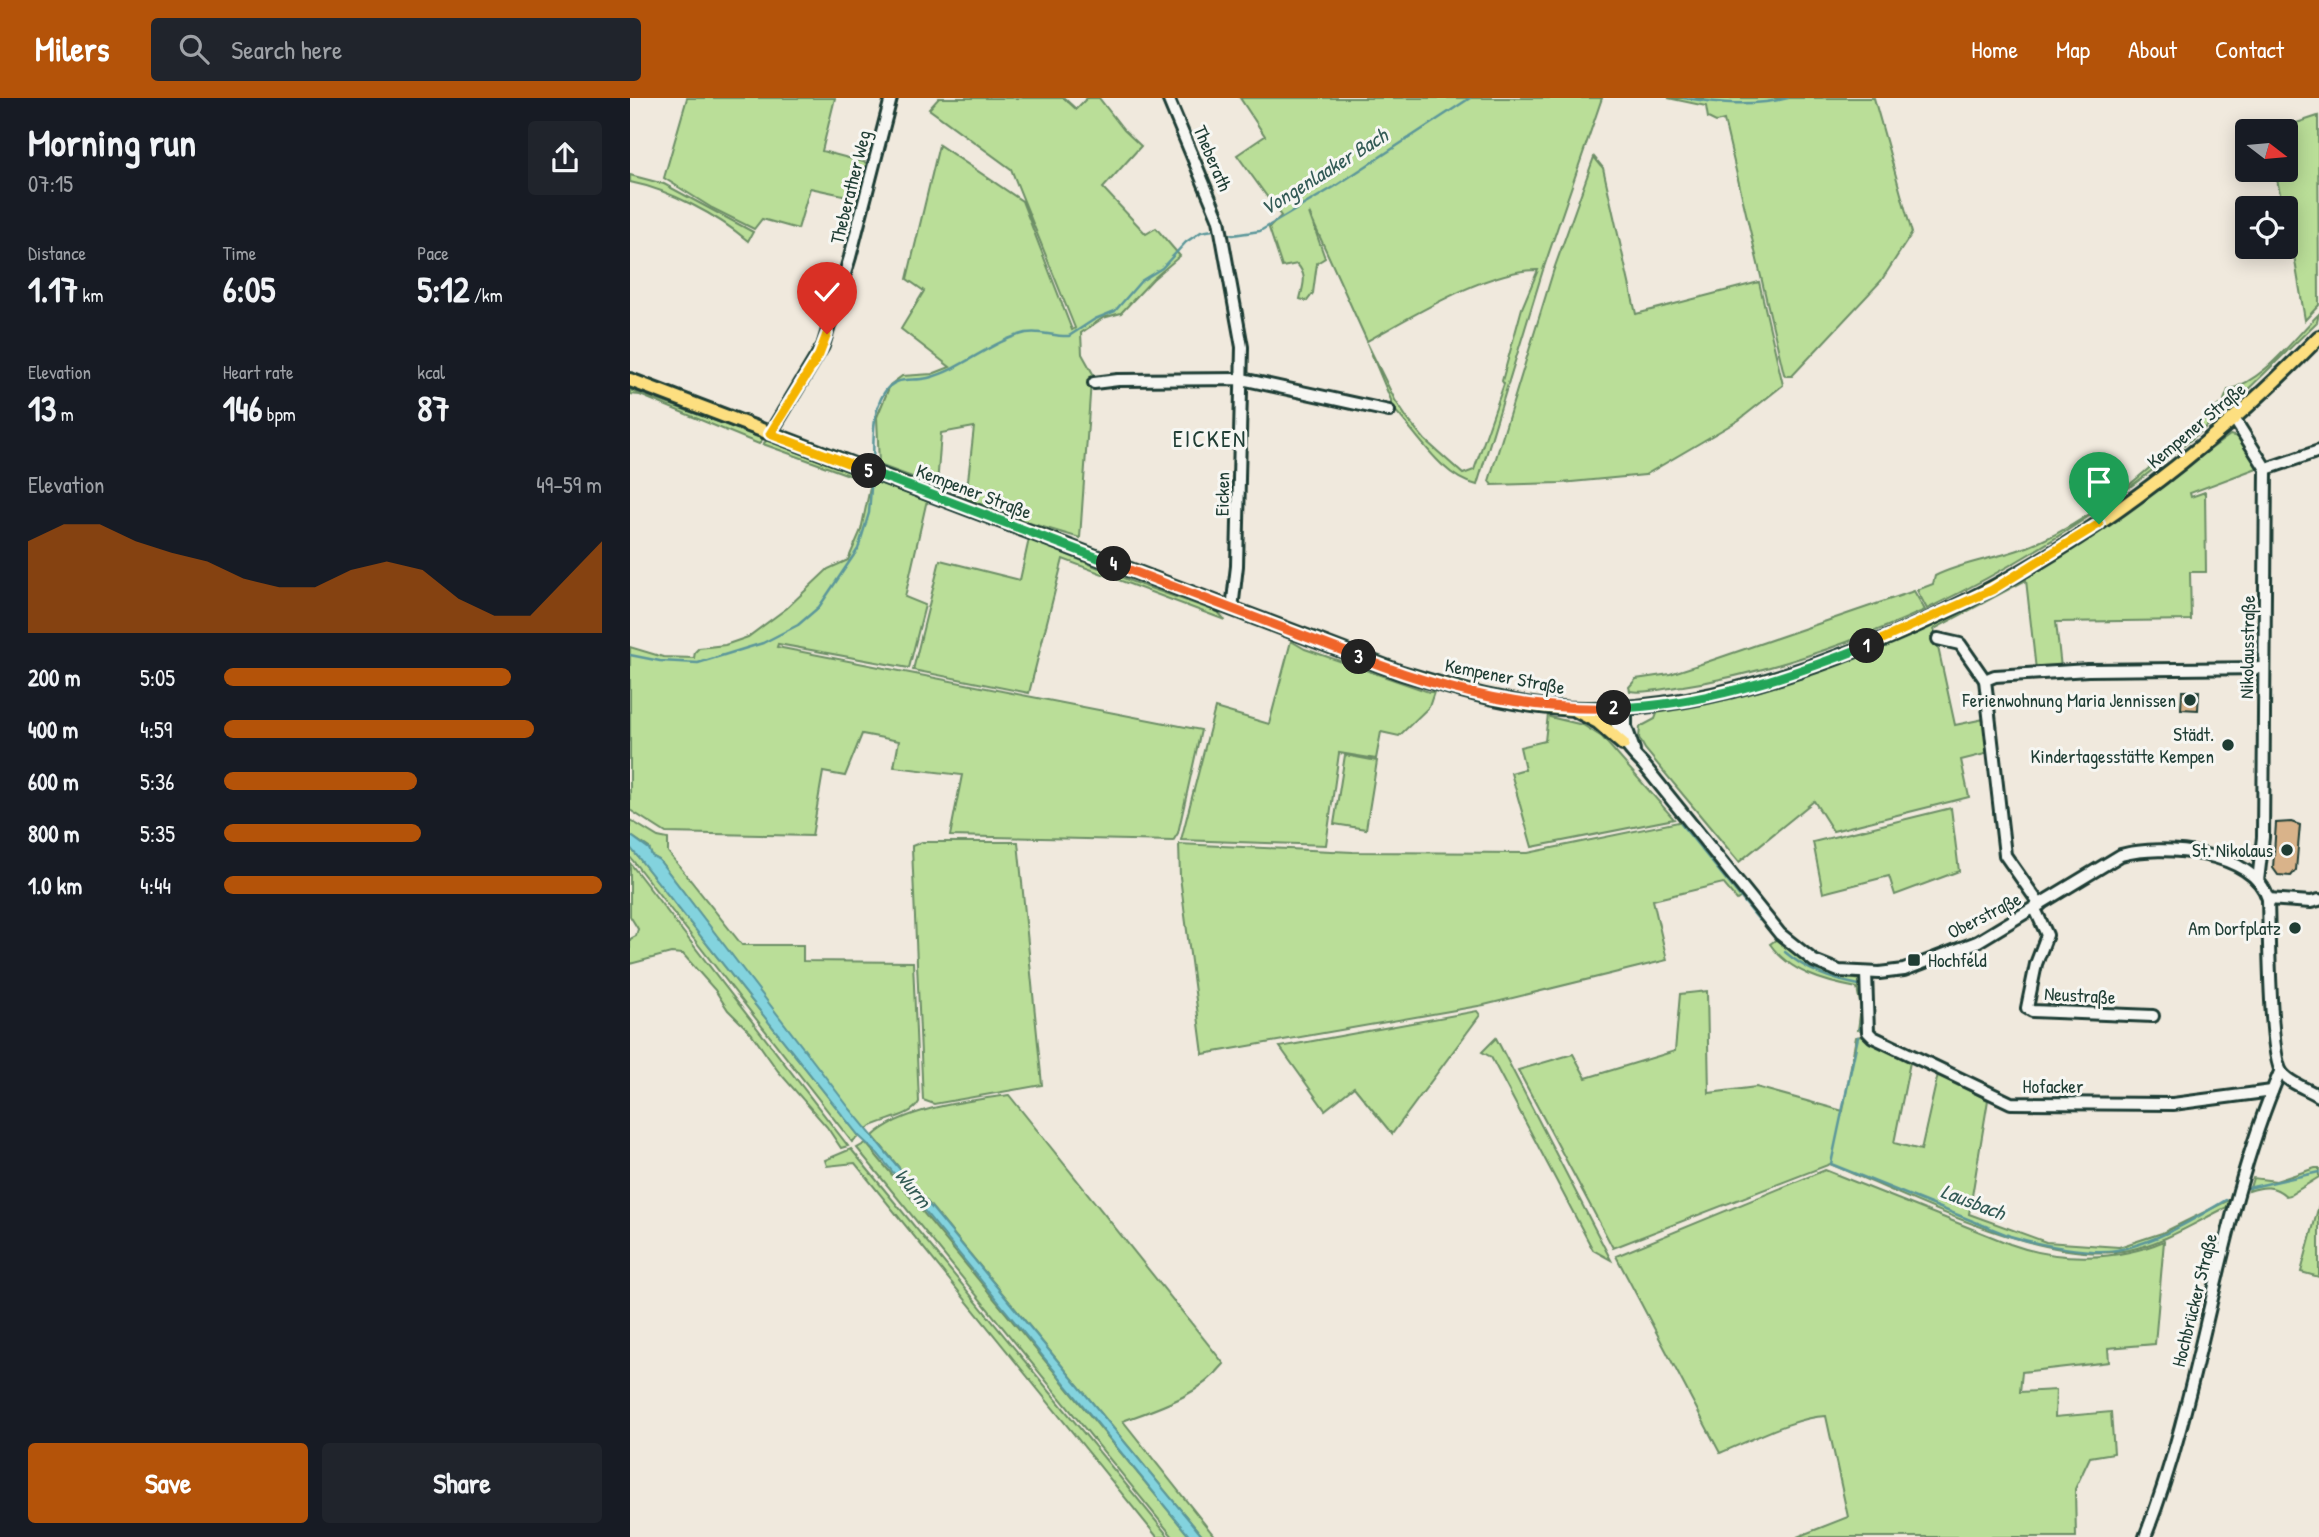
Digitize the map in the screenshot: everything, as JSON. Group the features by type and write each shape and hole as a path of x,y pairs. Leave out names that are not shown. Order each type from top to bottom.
{"main road":[{"name":"Kempener Straße","path":"630,380 1370,662 1449,687 1493,697 1574,709 1620,708 1721,693 1790,674 1908,630 1962,605 2031,568 2130,503 2187,461 2235,420 2319,337"},
{"path":"1574,709 1598,723 1623,744"}],"street":[{"name":"Theberather Weg","path":"770,434 819,355 827,334 891,98"},
{"name":"Theberath","path":"1168,98 1222,233"},
{"name":"Eicken","path":"1222,233 1242,347 1237,566 1232,609"},
{"path":"1094,383 1242,379 1389,411"},
{"path":"2235,420 2266,469 2319,451"},
{"name":"Nikolausstraße","path":"2258,881 2263,837 2266,469"},
{"path":"1937,639 1960,644 1985,680 2005,855 2038,907"},
{"path":"1985,680 1994,676 2088,670 2264,668"},
{"path":"1620,708 1615,725 1623,744 1643,764"},
{"path":"1620,708 1629,742 1643,764"},
{"name":"Oberstraße","path":"1643,764 1780,934 1802,954 1839,971 1866,973 1904,970 1976,942 2038,907 2070,883 2113,858 2147,849 2187,850 2217,858 2258,881"},
{"path":"2258,881 2268,899 2272,1012 2277,1062 2280,1072 2319,1096"},
{"path":"2268,899 2311,902 2319,900"},
{"name":"Neustraße","path":"2038,907 2047,935 2036,964 2027,1008 2032,1011 2154,1016"},
{"name":"Hofacker","path":"1866,973 1868,1032 1872,1037 2011,1103 2174,1104 2272,1091"},
{"name":"Hochbrücker Straße","path":"2145,1537 2165,1486 2234,1208 2280,1072"}],"green space":[{"path":"687,98 835,98 822,151 871,164 862,199 810,188 798,229 762,219 754,229 712,208 664,178"},
{"path":"939,98 1064,98 1076,109 1087,98 1099,98 1124,130 1141,146 1103,188 1146,234 1156,228 1180,256 1153,279 1121,313 1103,318 1081,333 1082,354 1096,379 1091,381 1080,538 1009,517 966,498 974,427 941,433 937,486 879,465 877,417 890,385 902,376 932,374 950,367 901,329 924,291 907,279 939,145 1022,201 1072,330 1075,328 1011,169 929,109"},
{"path":"1240,98 1602,98 1543,270 1477,485 1464,481 1440,463 1391,406 1391,400 1367,343 1395,400 1425,440 1463,474 1474,470 1504,384 1502,381 1522,308 1538,270 1496,277 1474,286 1367,341 1309,213 1325,258 1317,263 1313,293 1307,301 1300,299 1304,281 1300,268 1297,264 1282,267 1269,228 1281,216 1237,155 1265,136"},
{"path":"1668,98 1874,98 1912,233 1881,281 1792,376 1784,374 1724,120 1716,122 1708,118 1706,106"},
{"path":"2318,116 2319,305 2305,320 2295,259 2298,259 2298,196 2280,196 2278,182 2298,182 2298,123"},
{"path":"1594,157 1603,168 1636,314 1759,282 1783,385 1739,420 1645,475 1561,483 1492,485 1489,481 1553,272"},
{"path":"630,175 664,184 753,232 748,241 692,205 661,191 630,182"},
{"path":"2319,314 2317,322 2231,406 2224,400 2228,390 2254,378 2266,368"},
{"path":"630,390 762,440 759,444 640,395 630,394"},
{"path":"2219,405 2224,412 2118,496 2008,567 1927,609 1917,590 1933,584 1935,576 2037,543 2087,516 2133,482"},
{"path":"2230,435 2242,438 2256,461 2257,468 2190,493 2191,497 2205,492 2206,572 2190,572 2191,620 2056,622 2061,668 2036,670 2026,580 1934,629 1955,725 1984,719 1989,753 1961,760 1969,797 1833,831 1814,801 1739,862 1645,749 1639,738 1640,727 1655,719 1658,711 1702,704 1773,685 1993,593 2102,529"},
{"path":"767,440 929,502 926,504 905,597 925,605 909,668 778,644 777,647 1201,730 1178,833 1173,841 950,836 962,775 894,767 899,741 862,734 845,776 823,772 812,836 666,833 630,810 630,647 663,657 694,658 699,648 725,645 748,637 787,608 828,569 848,560 861,530 871,483 763,444"},
{"path":"1029,539 1133,582 1218,612 1225,620 1063,559 1029,693 913,670 940,560 1020,580"},
{"path":"1914,591 1925,610 1837,646 1746,674 1649,691 1630,691 1629,687 1636,679 1670,674"},
{"path":"1291,641 1305,649 1434,692 1429,707 1399,736 1381,732 1376,759 1339,753 1326,845 1181,840 1215,708 1269,724"},
{"path":"1548,714 1550,717 1583,725 1602,737 1674,819 1532,847 1511,773 1525,769 1520,747 1545,741"},
{"path":"1345,755 1377,761 1366,829 1334,824"},
{"path":"1951,808 1959,871 1895,895 1889,876 1823,893 1813,842"},
{"path":"630,820 658,837 668,839 668,852 742,945 803,945 803,961 913,962 919,1102 915,1107 903,1115 866,1129 862,1127 659,860 652,856 649,848 630,835"},
{"path":"1683,821 1743,896 1737,900 1723,883 1653,900 1667,960 1484,1005 1203,1054 1180,877 1179,844 1353,852 1528,853"},
{"path":"922,842 1018,842 1042,1085 934,1104 923,1100 912,849 912,846"},
{"path":"630,847 859,1136 852,1142 630,857"},
{"path":"630,863 848,1146 841,1148 827,1127 778,1071 751,1033 728,1010 715,990 683,954 671,953 630,964 630,939 636,936 638,929 630,916"},
{"path":"1777,939 1816,968 1863,981 1863,1029 1858,1030 1861,1008 1857,988 1820,979 1797,969 1770,944"},
{"path":"1707,991 1709,1093 1756,1087 1843,1111 1856,1037 1861,1036 1910,1062 1894,1143 1921,1150 1938,1074 1988,1100 1969,1214 2046,1242 2119,1247 2162,1233 2229,1200 2227,1207 2180,1232 2142,1247 2095,1253 2018,1239 1978,1226 1830,1164 1613,1248 1518,1070 1573,1054 1586,1078 1675,1051 1680,994"},
{"path":"1477,1011 1480,1015 1392,1134 1354,1087 1325,1110 1280,1047"},
{"path":"1496,1038 1611,1260 1593,1250 1491,1057 1482,1052"},
{"path":"1009,1095 1224,1364 1191,1392 1123,1421 1215,1537 1203,1537 873,1136 886,1126 918,1112"},
{"path":"866,1143 1190,1537 1173,1537 857,1148"},
{"path":"851,1149 1169,1537 1157,1537 855,1163 827,1166 825,1160"},
{"path":"2319,1168 2319,1177 2290,1195 2286,1196 2268,1188 2249,1191 2253,1178 2276,1181"},
{"path":"1825,1170 2010,1244 2048,1254 2088,1257 2108,1255 2146,1248 2164,1241 2155,1344 2108,1348 2109,1362 2022,1372 2020,1392 2056,1390 2055,1417 2111,1412 2114,1453 2090,1457 2075,1489 2076,1537 1797,1537 1848,1517 1826,1416 1787,1425 1720,1453 1616,1256"},
{"path":"2319,1205 2319,1277 2301,1272"}],"water":[{"name":"Wurm","path":"630,835 659,860 850,1109 1203,1537 1190,1537 878,1154 859,1136 630,847"}],"building":[{"name":"Ferienwohnung Maria Jennissen","path":"2182,691 2199,691 2198,710 2181,709"},
{"name":"St. Nikolaus","path":"2291,822 2300,825 2296,870 2291,876 2278,875 2273,868 2276,823"}],"waterway":[{"name":"Vongenlaaker Bach","path":"1224,233 1233,235 1260,231 1334,187 1470,98"},
{"path":"1684,98 1723,103 1788,98"},
{"name":"Vongenlaaker Bach","path":"873,466 877,410 888,387 898,381 941,374 1001,342 1026,333 1069,336 1095,319 1115,311 1141,281 1162,268 1186,242 1201,232 1213,230"},
{"name":"Vongenlaaker Bach","path":"630,655 660,661 698,663 763,643 798,625 819,607 858,549 869,513 872,476"},
{"name":"Lausbach","path":"1681,824 1759,920"},
{"name":"Lausbach","path":"1785,952 1810,969 1859,985 1862,989"},
{"name":"Lausbach","path":"1860,1029 1862,1013"},
{"name":"Lausbach","path":"1858,1037 1831,1164 2010,1236 2079,1250 2117,1250 2146,1242 2226,1200"},
{"name":"Lausbach","path":"2248,1188 2319,1172"}],"place":[{"name":"Ferienwohnung Maria Jennissen","path":"2190,700"},
{"name":"Städt. Kindertagesstätte Kempen","path":"2228,745"},
{"name":"St. Nikolaus","path":"2287,850"},
{"name":"Am Dorfplatz","path":"2295,928"},
{"name":"Hochfeld","path":"1914,960"}],"district":[{"name":"EICKEN","path":"1210,439"}],"route":[{"path":"827,334 819,355 770,434 1370,662 1461,690 1546,706 1626,708 1699,697 1747,687 1821,664 1908,630 1992,590 2099,524"}]}
